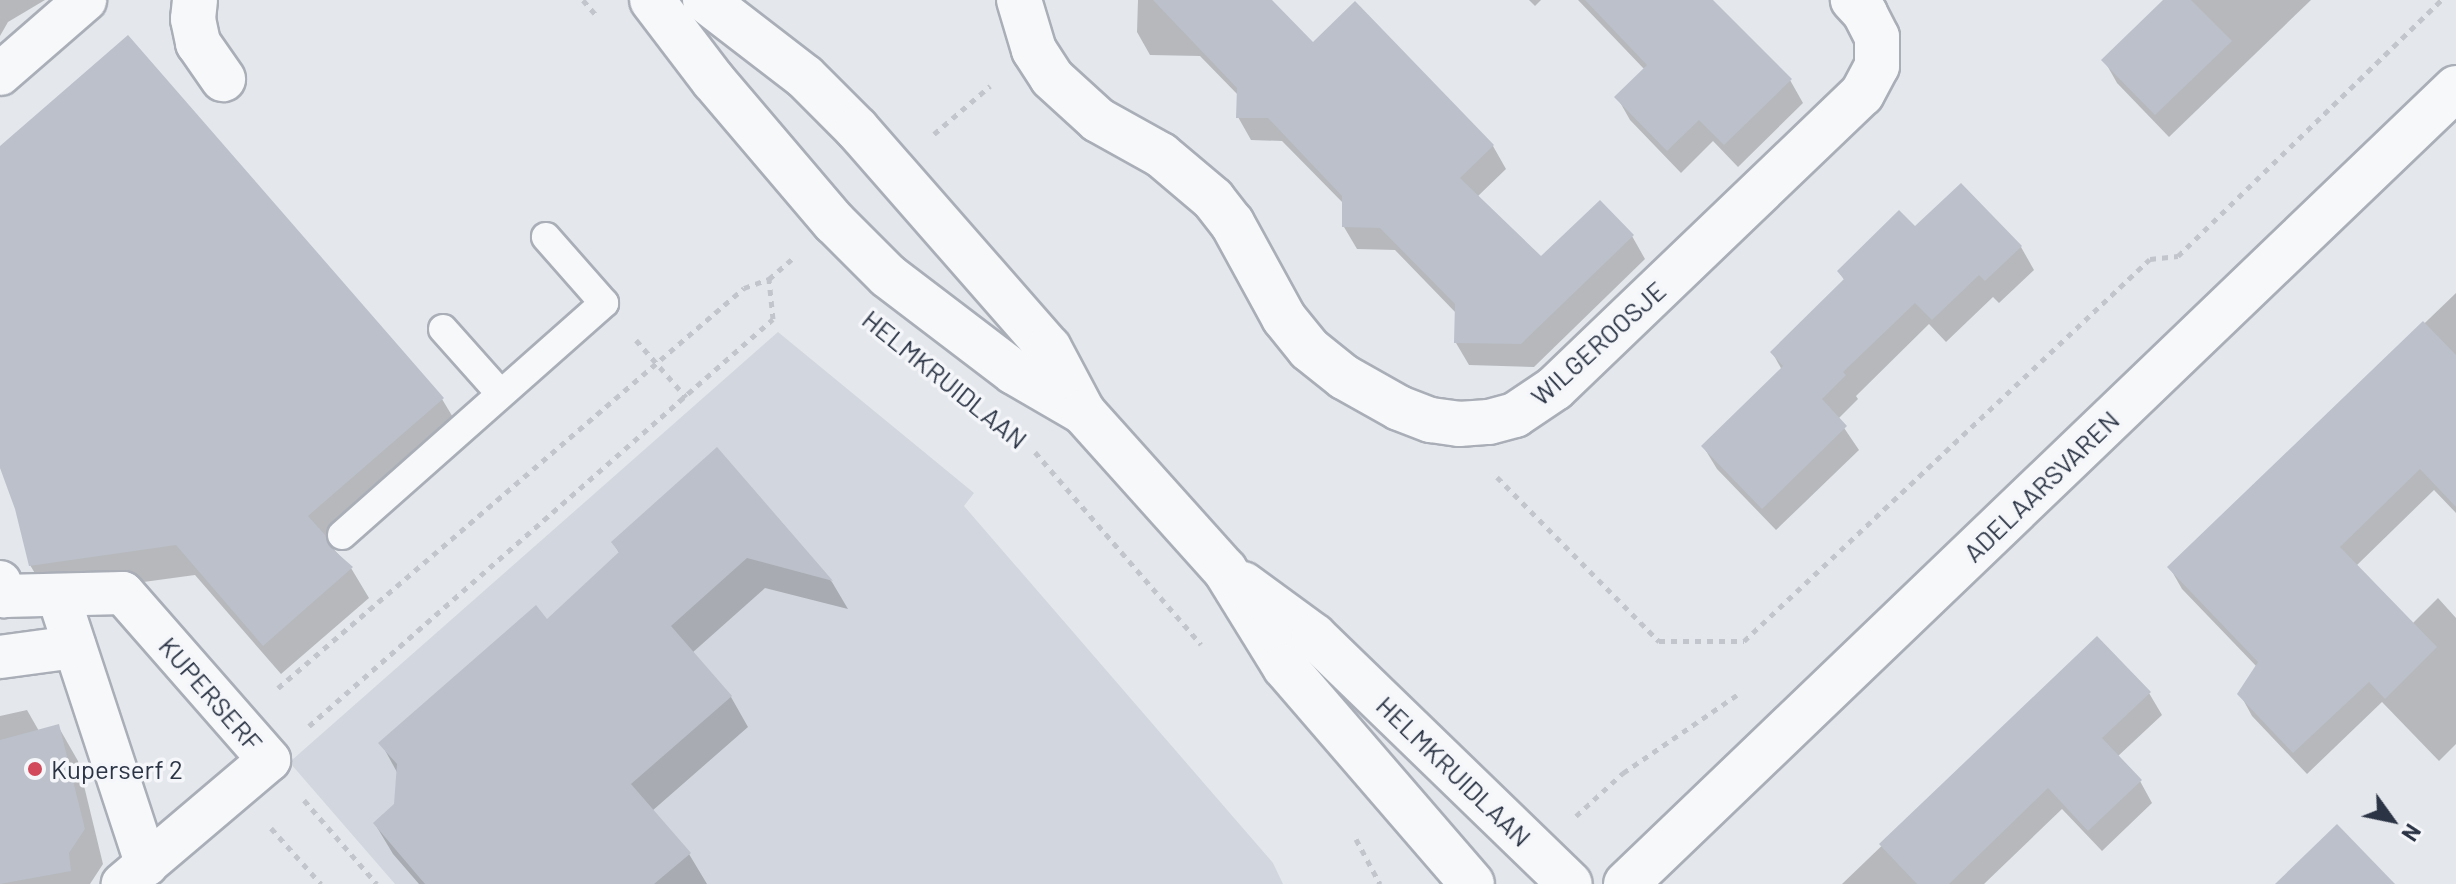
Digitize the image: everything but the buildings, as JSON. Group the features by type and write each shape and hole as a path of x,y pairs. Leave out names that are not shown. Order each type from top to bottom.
{"street":[{"path":"0,74 85,0"},
{"path":"194,0 193,19 198,43 223,79"},
{"name":"HELMKRUIDLAAN","path":"652,0 713,80 834,222 888,276 1014,372 1083,412"},
{"name":"HELMKRUIDLAAN","path":"705,0 805,77 857,129 1049,348 1083,412 1225,570 1285,667 1472,884"},
{"name":"WILGEROOSJE","path":"1019,0 1034,50 1052,78 1098,120 1161,155 1213,199 1232,223 1284,318 1309,349 1344,377 1399,408 1431,420 1459,424 1489,422 1515,415 1555,388 1862,94 1877,66 1877,37 1865,13 1853,0"},
{"name":"ADELAARSVAREN","path":"1626,884 2456,88"},
{"name":"HELMKRUIDLAAN","path":"1225,570 1314,636 1570,884"},
{"name":"KUPERSERF","path":"1,593 123,593 269,760 135,874 58,595"},
{"path":"0,657 74,647"}],"lane":[{"path":"342,535 604,303 546,237"},
{"path":"443,329 500,393"}],"path":[{"path":"583,0 604,24"},
{"path":"1459,424 1476,455 1659,641 1744,641 2150,259 2178,256 2441,0"},
{"path":"237,724 744,288 769,279 801,251"},
{"path":"377,884 269,760 773,319 769,279"},
{"path":"656,362 686,397"},
{"name":"HELMKRUIDLAAN","path":"1031,448 1211,656"},
{"path":"236,788 321,884"},
{"path":"1353,835 1380,884"}],"shaded area":[{"path":"778,332 974,493 964,506 1273,863 1283,884 395,884 291,764 292,760"}],"place":[{"name":"Kuperserf 2","path":"35,769"}]}
